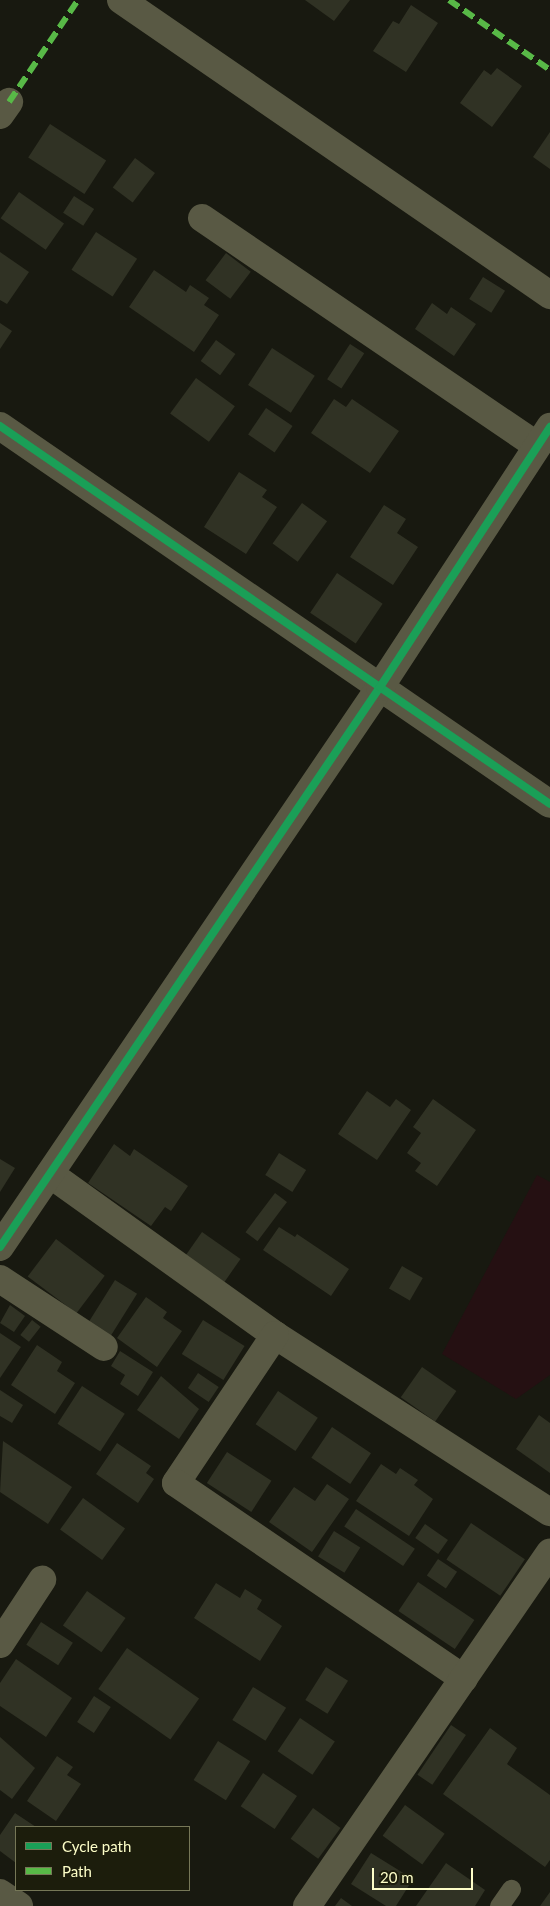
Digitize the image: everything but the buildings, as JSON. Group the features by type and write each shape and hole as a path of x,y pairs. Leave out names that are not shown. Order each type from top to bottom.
{"street":[{"path":"121,0 550,295"},
{"path":"0,1247 380,687 543,436 202,218"},
{"path":"0,426 550,804"},
{"path":"50,1174 275,1335 550,1512"},
{"path":"0,1279 104,1347"},
{"path":"275,1335 176,1484 464,1679"},
{"path":"307,1906 550,1553"},
{"path":"0,1644 42,1580"},
{"path":"0,1893 19,1906"}],"lane":[{"path":"499,1906 511,1889"}],"shaded area":[{"path":"537,1175 550,1182 550,1375 516,1399 442,1354"}],"marked path":[{"path":"9,102 78,0"},
{"path":"449,0 550,70"}],"cycle path":[{"path":"0,426 550,804"},
{"path":"0,1247 380,687 550,427"}]}
